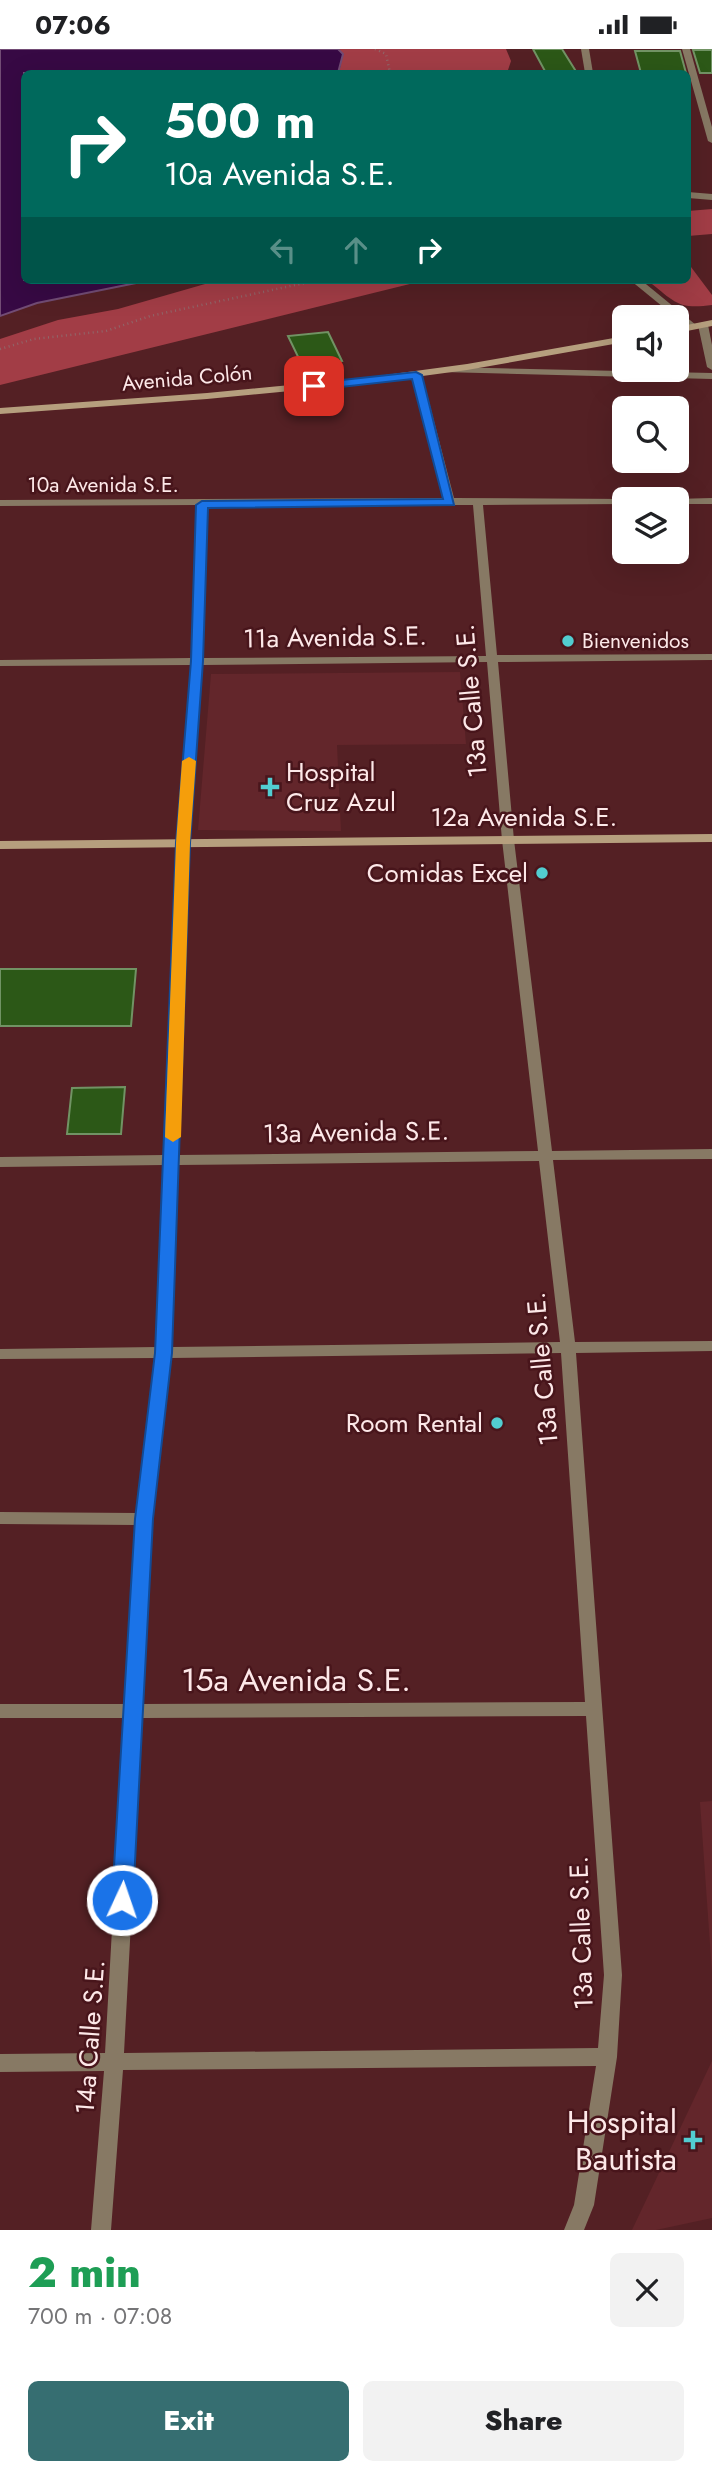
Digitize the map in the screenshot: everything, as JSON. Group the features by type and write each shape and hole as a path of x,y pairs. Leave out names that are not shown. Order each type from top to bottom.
{"main road":[{"name":"Avenida Colón","path":"0,411 247,393 416,375 612,341"},
{"name":"12a Avenida S.E.","path":"0,845 712,838"}],"street":[{"path":"585,49 588,70"},
{"path":"686,49 712,141"},
{"path":"691,195 712,197"},
{"path":"641,284 703,325 712,367"},
{"path":"446,370 712,376"},
{"path":"416,375 450,502"},
{"name":"10a Avenida S.E.","path":"0,503 202,505 612,501"},
{"path":"689,501 712,501"},
{"name":"13a Calle S.E.","path":"478,503 508,840 568,1349 591,1709 612,1975 607,2057 584,2205 574,2230"},
{"name":"14a Calle S.E.","path":"101,2230 114,2063 144,1519 164,1353 183,843 197,661 202,505"},
{"name":"11a Avenida S.E.","path":"0,663 712,657"},
{"name":"13a Avenida S.E.","path":"0,1162 712,1154"},
{"path":"0,1354 712,1346"},
{"path":"0,1518 144,1519"},
{"name":"15a Avenida S.E.","path":"0,1711 591,1709"},
{"path":"0,2063 607,2057"}],"path":[{"path":"375,49 386,54 389,70"},
{"path":"0,349 33,339 106,331 150,316 300,284"}],"shaded area":[{"path":"0,49 338,49 343,54 339,70 21,70 21,284 131,284 37,303 0,316"},
{"path":"338,49 506,49 511,61 508,70 339,70 341,65"},
{"path":"712,209 712,234 691,236 691,211"},
{"path":"691,267 712,295 712,305 691,306 677,302 652,284 691,284"},
{"path":"205,284 410,284 0,385 0,339 58,320 118,309"},
{"name":"Hospital Cruz Azul","path":"460,672 466,744 337,745 341,831 198,830 211,674"},
{"path":"712,1801 712,1973 700,1802"},
{"name":"Hospital Bautista","path":"712,2061 712,2218 656,2230 632,2230"}],"building":[{"path":"533,49 562,49 575,70 544,70"},
{"path":"693,50 712,50 712,73 700,73"},
{"path":"635,51 680,51 685,70 640,70"},
{"path":"328,332 342,361 302,365 288,336"},
{"path":"0,969 136,969 131,1026 0,1026"},
{"path":"125,1087 121,1134 67,1134 72,1088"}],"slow traffic":[{"path":"173,1137 183,843 189,761"}],"place":[{"name":"Bienvenidos","path":"568,641"},
{"name":"Hospital Cruz Azul","path":"270,787"},
{"name":"Comidas Excel","path":"542,873"},
{"name":"Room Rental","path":"497,1423"},
{"name":"Hospital Bautista","path":"693,2140"}],"route":[{"path":"122,1900 144,1519 164,1353 183,843 197,661 202,505 450,502 416,375 314,386"}]}
